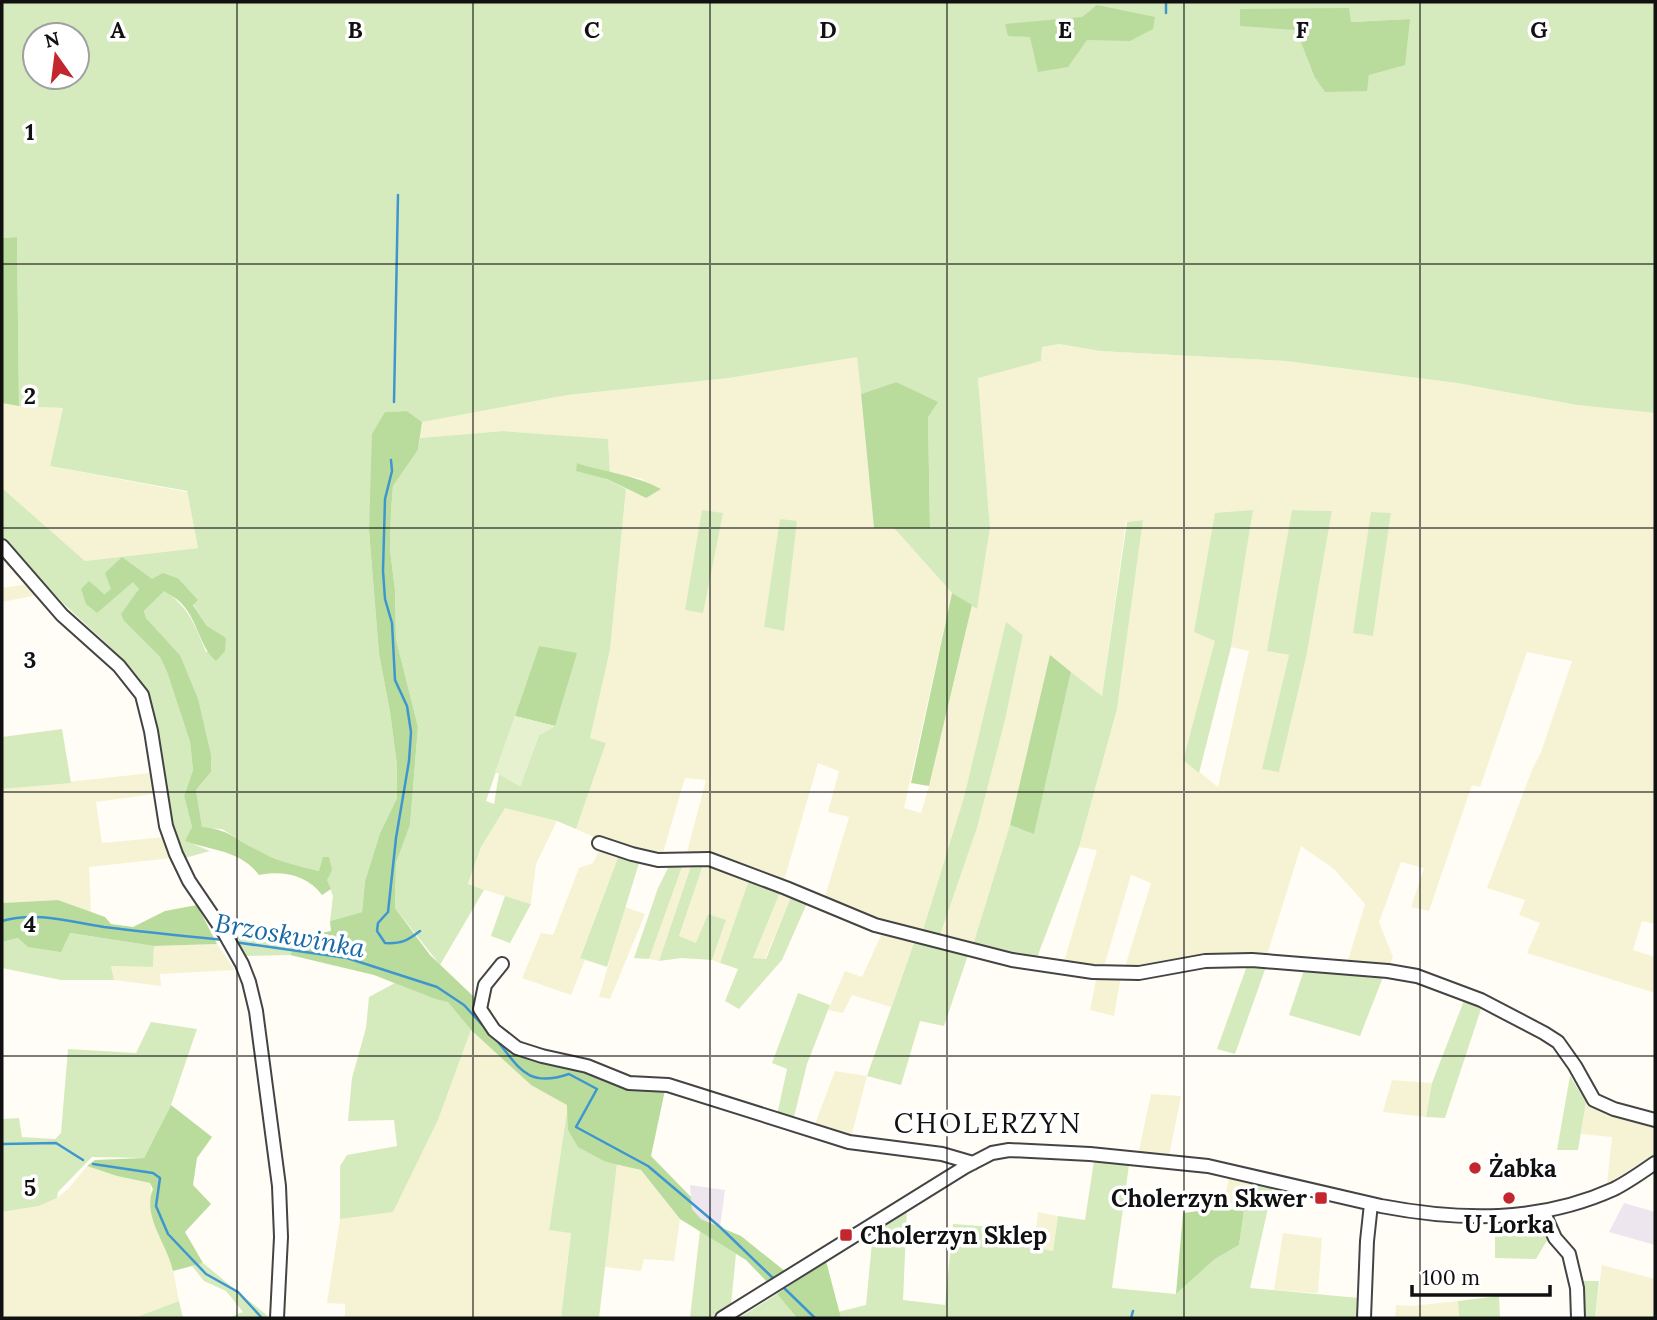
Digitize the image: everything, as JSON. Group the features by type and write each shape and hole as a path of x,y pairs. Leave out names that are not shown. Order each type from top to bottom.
{"street":[{"path":"2,546 62,615 119,666 142,695 151,731 166,826 189,881 225,934 249,982 256,1011 279,1186 280,1299 277,1318"},
{"path":"599,843 658,860 709,859 875,925 1012,960 1093,972 1139,972 1205,961 1252,960 1388,971 1417,976 1481,1000 1544,1033 1558,1042 1594,1100 1655,1120"},
{"path":"502,964 485,985 480,1009 494,1031 517,1048 563,1063 587,1066 629,1083 668,1085 849,1142 942,1154 973,1163"},
{"path":"722,1318 973,1163 992,1153 1009,1150 1090,1154 1227,1170 1410,1212 1466,1217 1506,1217 1543,1211 1601,1194 1655,1163"},
{"path":"1364,1318 1371,1204"},
{"path":"1543,1211 1555,1238 1569,1254 1577,1289 1578,1318"}],"shaded area":[{"path":"1059,344 1100,351 1285,361 1457,383 1577,405 1655,413 1655,924 1642,921 1633,950 1655,957 1655,993 1527,953 1540,923 1519,915 1525,900 1487,888 1541,752 1572,661 1527,652 1480,787 1472,785 1429,911 1411,907 1424,868 1401,862 1379,922 1393,957 1389,968 1347,964 1365,904 1334,869 1301,846 1267,955 1124,970 1151,883 1131,875 1103,970 1063,965 1097,850 1079,847 1117,709 1143,520 1126,522 1102,696 1050,656 1010,825 972,948 939,938 977,828 1023,635 1006,623 964,797 922,933 871,920 824,900 849,817 828,812 839,771 818,763 783,884 686,856 706,780 685,778 662,856 603,841 576,829 606,743 590,738 610,650 626,489 646,498 643,479 610,473 608,440 503,431 420,438 422,422 568,395 729,378 857,356 874,528 894,528 952,593 904,808 921,813 972,605 977,608 990,528 978,377 1041,361 1042,347","holes":["1253,510 1231,647 1249,651 1218,787 1183,759","1292,510 1332,511 1306,658 1279,772 1263,769 1289,655 1268,651","1371,513 1391,513 1373,636","781,519 784,631 764,627"]},
{"path":"2,403 63,408 50,466 187,492 198,548 85,561 2,488"},
{"path":"28,584 37,595 2,602 2,588"},
{"path":"151,773 154,794 96,802 102,843 166,837 172,858 89,867 91,913 58,900 2,903 2,789"},
{"path":"505,807 557,821 536,864 531,904 468,885 481,847"},
{"path":"600,848 619,855 580,957 585,960 571,995 522,978 541,933 553,935 579,868 593,863"},
{"path":"704,862 750,877 720,963 712,960 726,920 696,943 679,936"},
{"path":"692,863 659,961 649,959 683,864"},
{"path":"781,890 792,894 765,959 753,958"},
{"path":"625,907 645,914 610,999 599,997"},
{"path":"882,933 915,940 891,1007 852,995 843,1013 828,1010 845,971 862,977"},
{"path":"217,944 235,970 160,974 161,986 114,980 111,966 153,967 154,946"},
{"path":"1097,975 1121,976 1114,1016 1090,1010"},
{"path":"471,1030 531,1085 568,1105 549,1230 571,1232 561,1318 345,1318 345,1304 327,1303 340,1219 393,1211 438,1120"},
{"path":"835,1071 867,1076 851,1137 816,1129 815,1124"},
{"path":"1392,1080 1432,1083 1426,1117 1383,1112"},
{"path":"1151,1094 1181,1096 1169,1156 1138,1155"},
{"path":"1586,1102 1607,1115 1655,1124 1655,1154 1607,1184 1612,1137 1581,1134"},
{"path":"617,1164 641,1170 680,1219 674,1261 644,1259 641,1271 605,1267"},
{"path":"87,1166 150,1183 160,1237 170,1254 179,1301 134,1318 2,1318 2,1212 39,1206 57,1198"},
{"path":"1229,1178 1252,1182 1244,1211 1222,1208"},
{"path":"690,1185 725,1190 720,1227 701,1219 692,1209"},
{"path":"1624,1203 1655,1212 1655,1245 1609,1232"},
{"path":"1038,1212 1058,1216 1053,1251 1034,1248"},
{"path":"1283,1233 1322,1238 1318,1293 1274,1290"},
{"path":"1602,1265 1655,1279 1655,1318 1595,1318"},
{"path":"1458,1301 1459,1318 1395,1318 1396,1305"}],"green space":[{"path":"2,2 1655,2 1655,413 1577,405 1457,383 1285,361 1100,351 1059,344 1042,347 1041,361 978,378 990,528 977,609 952,593 894,528 930,527 928,417 896,382 861,394 857,357 729,378 568,395 422,422 407,411 385,412 369,531 379,654 397,765 397,798 380,833 365,881 362,912 330,921 333,896 327,880 319,871 290,865 257,851 222,829 202,828 196,790 211,772 180,655 146,618 144,611 164,590 190,617 206,652 226,639 207,626 193,604 197,599 179,579 152,579 106,573 112,589 86,604 134,581 139,589 124,621 160,657 167,672 190,742 193,770 184,796 192,827 186,841 210,851 185,858 170,814 151,703 143,688 111,648 53,593 2,536 2,488 85,561 198,548 187,491 50,466 63,408 19,406 17,237 2,238","holes":["1349,9 1350,22 1410,19 1369,75 1366,91 1314,76 1296,30"]},
{"path":"1097,5 1155,17 1153,29 1130,41 1087,40 1068,67 1038,72 1030,37 1008,36 1005,24 1082,17"},
{"path":"1349,8 1351,22 1410,19 1405,65 1369,75 1367,91 1325,92 1314,76 1296,30 1240,26 1240,9"},
{"path":"17,237 19,406 2,403 2,238"},
{"path":"896,382 938,402 928,417 930,528 874,528 861,394"},
{"path":"407,411 422,422 418,450 393,486 390,550 395,590 396,639 418,727 410,825 396,863 395,908 430,955 473,996 477,1010 494,1034 665,1090 651,1156 691,1197 692,1209 701,1219 741,1236 786,1272 768,1283 746,1260 680,1219 641,1170 606,1162 578,1147 568,1130 567,1105 531,1085 471,1030 448,1002 374,975 290,955 301,937 331,931 330,921 362,912 365,881 380,833 397,798 397,765 379,654 369,531 372,434 385,412"},
{"path":"503,431 608,439 610,473 577,463 626,489 610,650 590,738 606,743 576,829 557,821 505,808 481,847 468,884 484,890 440,965 395,908 396,863 410,825 418,727 396,639 395,590 390,550 391,511 393,486 418,450 420,438","holes":["539,646 555,726 539,735 520,786 499,774 494,804 486,801"]},
{"path":"577,463 630,477 661,489 646,498 607,479 576,471"},
{"path":"702,510 723,513 703,613 685,610"},
{"path":"1253,510 1231,647 1199,773 1183,760 1215,641 1194,632 1215,513"},
{"path":"1292,510 1332,511 1306,658 1279,772 1262,769 1289,655 1267,651"},
{"path":"1371,512 1391,513 1373,636 1353,633"},
{"path":"780,519 797,521 784,631 764,627"},
{"path":"1143,520 1117,709 1079,847 1036,960 972,948 1010,825 1034,833 1071,672 1102,696 1127,522"},
{"path":"122,557 152,579 163,573 179,579 198,600 193,605 207,626 226,638 225,651 216,661 210,655 187,611 178,600 164,591 144,611 146,618 180,655 198,699 211,755 211,772 196,790 202,827 225,832 287,863 319,871 323,857 329,857 332,870 327,880 331,889 322,895 302,879 277,873 259,875 235,856 185,841 192,827 184,796 193,770 190,742 160,657 124,621 121,614 139,589 133,582 97,613 86,604 81,589 89,581 104,594 111,589 105,573"},
{"path":"952,593 972,605 929,786 911,783"},
{"path":"1006,622 1023,635 1005,720 977,828 939,938 922,933 964,797"},
{"path":"539,646 577,653 555,726 515,716"},
{"path":"1050,655 1071,672 1034,834 1010,825"},
{"path":"515,716 555,726 539,735 520,786 495,772"},
{"path":"62,729 71,783 2,789 2,737"},
{"path":"619,855 640,860 607,967 580,958"},
{"path":"704,862 679,936 696,943 708,914 726,920 712,960 682,958 659,961 692,863"},
{"path":"670,864 683,864 649,959 634,958 658,888"},
{"path":"750,877 781,890 753,958 766,959 792,894 808,901 782,960 739,1009 725,1001 738,969 720,963"},
{"path":"505,896 531,904 510,943 491,936"},
{"path":"58,900 105,917 111,924 133,927 165,911 197,905 217,944 154,946 70,933 61,952 28,947 18,938 2,942 2,903"},
{"path":"70,933 154,946 153,967 111,966 114,980 61,980 2,968 2,942"},
{"path":"233,934 301,937 290,955 246,956"},
{"path":"915,940 968,955 944,1026 920,1021 901,1085 867,1076"},
{"path":"1248,963 1267,964 1235,1054 1217,1049"},
{"path":"1305,967 1380,974 1383,977 1360,1036 1289,1015"},
{"path":"395,983 435,999 448,1001 471,1030 438,1120 393,1212 340,1219 340,1166 347,1155 397,1146 394,1120 348,1121 352,1078 366,1028 369,997"},
{"path":"798,993 830,1005 807,1064 793,1121 777,1115 787,1069 772,1063"},
{"path":"1465,998 1482,1006 1445,1118 1426,1117 1432,1083"},
{"path":"151,1022 197,1029 171,1105 144,1158 92,1157 58,1192 57,1198 39,1206 2,1212 2,1119 19,1118 22,1137 55,1139 61,1133 68,1049 136,1053"},
{"path":"1570,1076 1586,1102 1578,1150 1557,1150"},
{"path":"171,1105 212,1137 197,1158 193,1185 211,1204 185,1232 203,1263 173,1271 153,1220 150,1199 153,1189 150,1183 87,1166 95,1160 144,1158"},
{"path":"568,1105 568,1130 606,1162 617,1164 599,1318 561,1318 571,1233 549,1230"},
{"path":"1094,1161 1129,1165 1112,1288 1176,1294 1215,1259 1239,1245 1252,1182 1273,1186 1250,1288 1359,1298 1360,1318 841,1318 838,1312 866,1305 873,1232 907,1209 903,1300 945,1305 953,1224 1036,1230 1034,1247 1053,1251 1058,1216 1085,1220"},
{"path":"1222,1208 1244,1211 1239,1245 1215,1259 1176,1294 1183,1213"},
{"path":"1538,1221 1549,1237 1536,1259 1495,1258 1495,1225"},
{"path":"700,1231 736,1254 731,1305 709,1318 690,1318"},
{"path":"826,1261 841,1318 797,1318 777,1294"},
{"path":"203,1263 270,1318 228,1318 243,1312 226,1291 204,1281 192,1266"},
{"path":"1579,1281 1599,1281 1595,1318 1582,1318"},
{"path":"777,1294 797,1318 739,1318"},
{"path":"1499,1296 1500,1318 1459,1318 1458,1301"},
{"path":"179,1301 183,1318 134,1318"}],"waterway":[{"path":"1166,2 1166,13"},
{"path":"394,402 398,195"},
{"path":"391,460 392,471 385,499 385,599 392,623 395,680 407,706 411,732 388,912 378,923 377,931 385,943 404,941 420,931"},
{"name":"Brzoskwinka","path":"2,921 41,917 224,940"},
{"name":"Brzoskwinka","path":"234,942 347,958 437,987 464,1005 488,1031"},
{"name":"Brzoskwinka","path":"493,1036 524,1072 542,1079 569,1074 597,1089 576,1127 648,1166 720,1227 775,1280"},
{"path":"2,1144 56,1143 83,1160"},
{"path":"93,1164 153,1173 160,1178 156,1206 168,1234 206,1274 238,1292 262,1318"},
{"name":"Brzoskwinka","path":"783,1287 815,1318"},
{"path":"1131,1318 1133,1311"}],"place":[{"name":"Żabka","path":"1475,1168"},
{"name":"Cholerzyn Skwer","path":"1321,1198"},
{"name":"U Lorka","path":"1509,1198"},
{"name":"Cholerzyn Sklep","path":"846,1235"}],"district":[{"name":"CHOLERZYN","path":"988,1123"}]}
